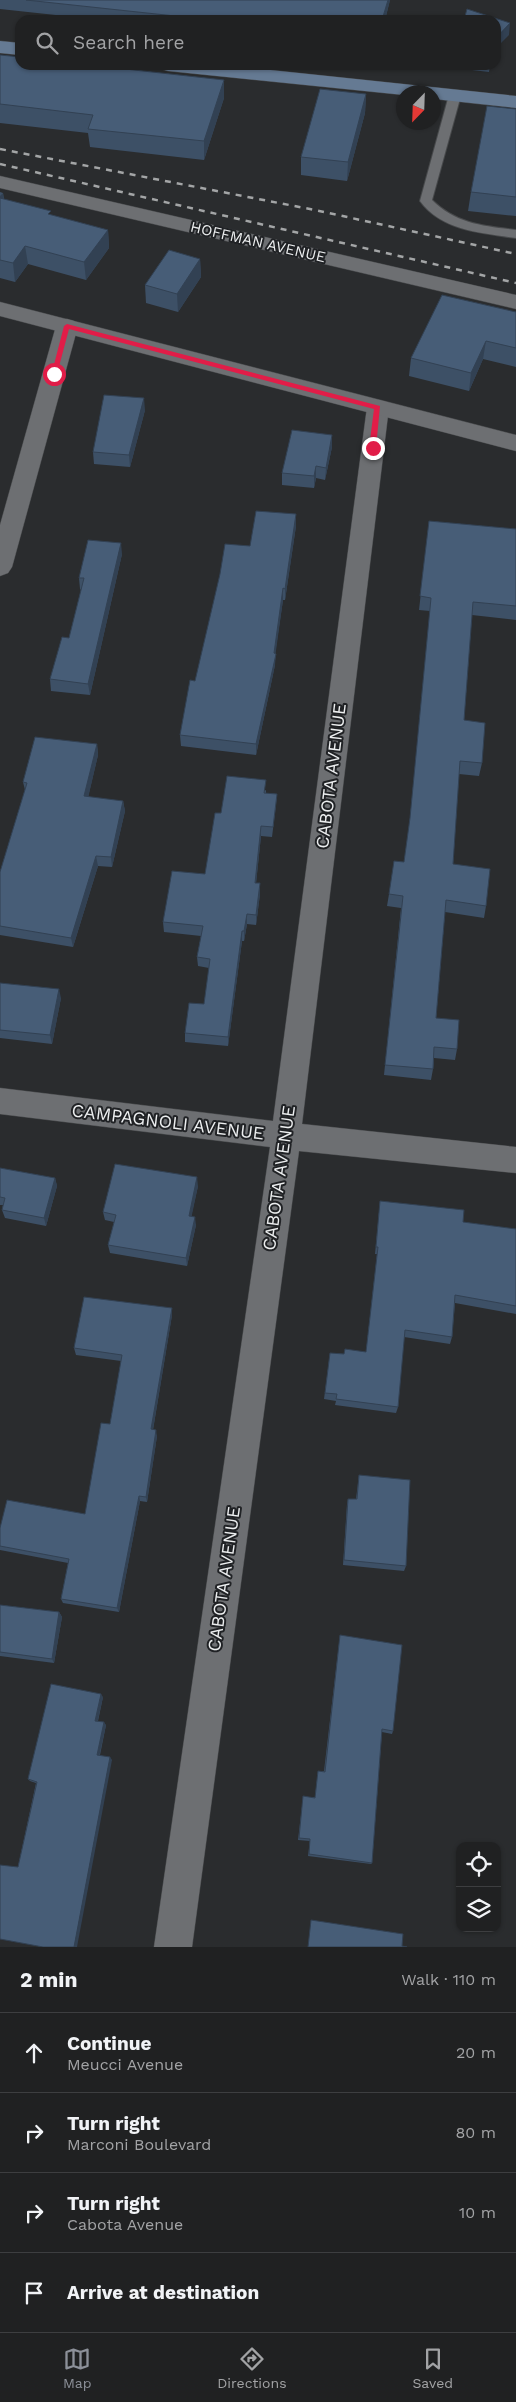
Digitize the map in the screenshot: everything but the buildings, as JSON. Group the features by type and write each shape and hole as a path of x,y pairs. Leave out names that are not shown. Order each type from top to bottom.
{"main road":[{"path":"0,47 15,48"},
{"path":"216,70 396,89"},
{"path":"441,94 516,102"}],"street":[{"name":"HOFFMAN AVENUE","path":"0,182 516,302"},
{"path":"0,308 516,443"},
{"path":"0,567 67,326"},
{"name":"CABOTA AVENUE","path":"173,1947 286,1136 378,407"},
{"name":"CAMPAGNOLI AVENUE","path":"0,1101 286,1136 516,1160"}],"lane":[{"path":"454,95 426,201 438,214 461,226 516,234"}],"railway":[{"path":"0,149 315,210 516,254"},
{"path":"0,164 516,283"}],"route":[{"path":"54,374 67,326 378,407 373,448"}]}
